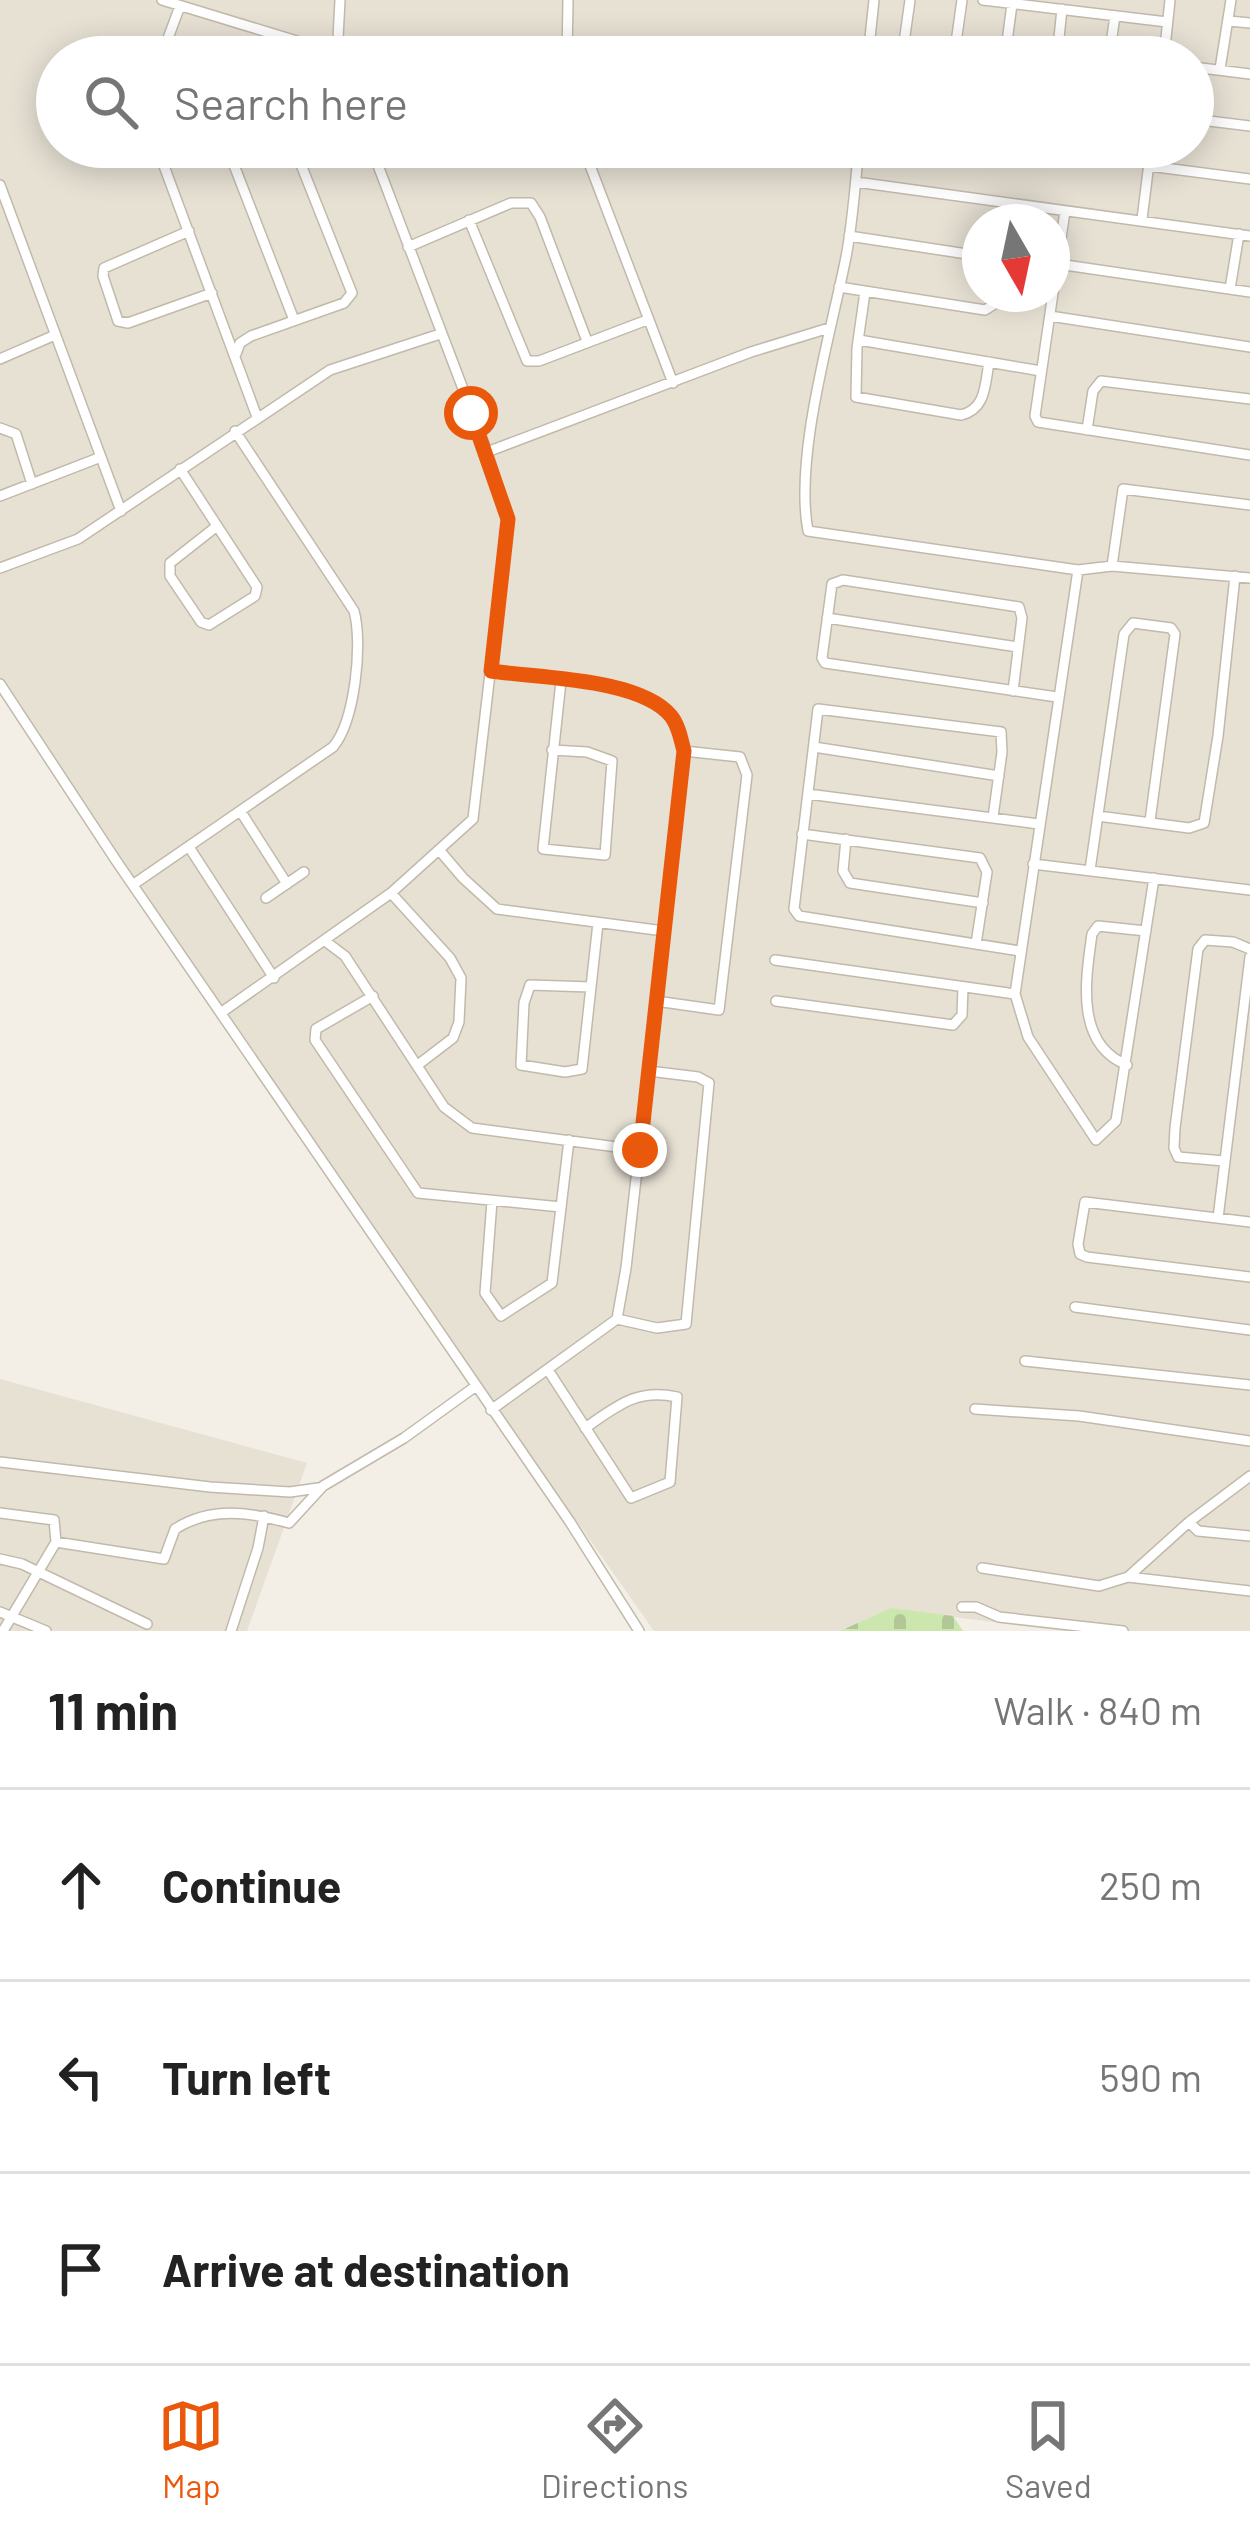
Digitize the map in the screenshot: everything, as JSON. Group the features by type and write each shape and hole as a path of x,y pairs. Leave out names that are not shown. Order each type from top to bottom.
{"street":[{"path":"162,0 275,36"},
{"path":"338,36 340,0"},
{"path":"567,36 568,0"},
{"path":"870,36 874,0"},
{"path":"905,36 910,0"},
{"path":"957,36 962,0"},
{"path":"983,0 1167,22"},
{"path":"1165,36 1170,0"},
{"path":"1220,69 1231,0"},
{"path":"1008,36 1012,4"},
{"path":"169,36 180,7"},
{"path":"1059,36 1062,9"},
{"path":"1112,36 1114,16"},
{"path":"1229,21 1250,23"},
{"path":"1214,69 1250,74"},
{"path":"1214,122 1250,126"},
{"path":"165,168 257,418"},
{"path":"235,168 294,320"},
{"path":"236,354 245,340 344,304 352,293 302,168"},
{"path":"222,1012 391,893 473,819 508,519 379,168"},
{"path":"591,168 674,383"},
{"path":"858,168 850,236 829,328 809,454 804,512 808,531 1078,570 1112,566 1250,578"},
{"path":"1142,219 1149,168"},
{"path":"1165,168 1250,179"},
{"path":"856,182 1015,204"},
{"path":"0,185 5,218 121,511"},
{"path":"408,247 518,201 534,206 587,341"},
{"path":"1070,212 1245,235 1230,289"},
{"path":"469,220 527,361 539,361 647,320"},
{"path":"189,231 104,268 118,321 128,323 212,293"},
{"path":"850,236 962,253"},
{"path":"1070,266 1250,292"},
{"path":"839,287 962,306"},
{"path":"865,292 856,398 961,415 974,412 981,404 989,362"},
{"path":"1051,312 1035,416 1038,422 1250,455"},
{"path":"1050,316 1250,347"},
{"path":"487,452 783,340 829,328"},
{"path":"0,568 78,539 330,370 440,334"},
{"path":"0,359 55,335"},
{"path":"859,340 1042,371"},
{"path":"1088,430 1093,391 1099,381 1250,399"},
{"path":"0,428 16,434 32,484"},
{"path":"134,884 340,740 349,714 358,632 350,602 235,431"},
{"path":"0,496 101,457"},
{"path":"180,469 217,526 256,587 255,596 209,625 201,622 170,575 170,562 217,526"},
{"path":"1112,566 1125,488 1250,505"},
{"path":"1078,570 1015,994 1028,1037 1096,1140 1115,1121 1154,878"},
{"path":"1098,816 1190,828 1204,823 1235,576"},
{"path":"1013,691 1022,609 1016,605 838,580 832,584 825,663 1013,691 1057,697"},
{"path":"827,618 1018,647"},
{"path":"1090,870 1124,634 1128,625 1138,622 1171,628 1175,641 1150,821"},
{"path":"491,671 599,684 657,705 675,721 684,751 640,1150 616,1319 491,1410"},
{"path":"552,749 587,752 612,761 604,856 543,849 552,749 561,681"},
{"path":"0,684 570,1522 639,1631"},
{"path":"993,817 1003,736 998,731 822,707 816,712 794,909 799,916 1021,951"},
{"path":"814,747 999,776"},
{"path":"656,1001 719,1010 744,805 747,775 740,757 684,751"},
{"path":"808,794 1039,824"},
{"path":"241,812 287,884"},
{"path":"802,834 976,856 987,868 976,944"},
{"path":"846,839 844,871 850,883 983,903"},
{"path":"189,847 274,978"},
{"path":"440,850 497,909 664,931"},
{"path":"1034,864 1250,890"},
{"path":"266,898 304,872"},
{"path":"391,893 450,958 461,978 454,1038 419,1064"},
{"path":"591,987 530,985 524,1003 521,1065 565,1072 582,1069 591,987 598,923"},
{"path":"1127,1065 1107,1050 1085,1011 1092,934 1098,926 1146,931"},
{"path":"1218,1218 1250,953 1216,939 1205,940 1198,949 1176,1154 1185,1159 1224,1161"},
{"path":"325,940 346,956 444,1107 460,1122 472,1128 640,1150"},
{"path":"775,960 1015,994"},
{"path":"776,1001 953,1025 962,1015 963,987"},
{"path":"373,996 316,1029 315,1040 418,1192 561,1207"},
{"path":"616,1319 657,1328 686,1324 709,1083 698,1077 649,1071"},
{"path":"492,1202 485,1294 501,1316 552,1283 569,1140"},
{"path":"1250,1222 1085,1202 1078,1249 1087,1257 1250,1277"},
{"path":"1076,1307 1250,1330"},
{"path":"1025,1361 1250,1385"},
{"path":"548,1370 585,1428 631,1498 670,1482 677,1396 656,1392 629,1397 585,1428"},
{"path":"56,1542 164,1558 175,1529 189,1522 230,1511 289,1523 323,1486 404,1438 476,1386"},
{"path":"975,1409 1079,1416 1250,1441"},
{"path":"0,1462 210,1487 290,1492 323,1486"},
{"path":"1129,1577 1189,1522 1250,1476"},
{"path":"0,1513 54,1520 56,1542 5,1613 3,1631"},
{"path":"231,1631 264,1516"},
{"path":"1189,1522 1198,1531 1250,1536"},
{"path":"0,1559 147,1624"},
{"path":"982,1568 1099,1586 1129,1577 1250,1591"},
{"path":"962,1607 976,1607 999,1617 1123,1631"},
{"path":"5,1613 46,1631"}],"shaded area":[{"path":"0,0 1250,0 1250,1631 1062,1631 891,1609 840,1631 654,1631 147,910 0,679"},
{"path":"0,1379 307,1463 247,1631 0,1631"}],"green space":[{"path":"891,1608 953,1616 963,1631 840,1631"}],"route":[{"path":"471,413 508,519 491,671 599,684 644,699 669,713 684,751 640,1150"}]}
